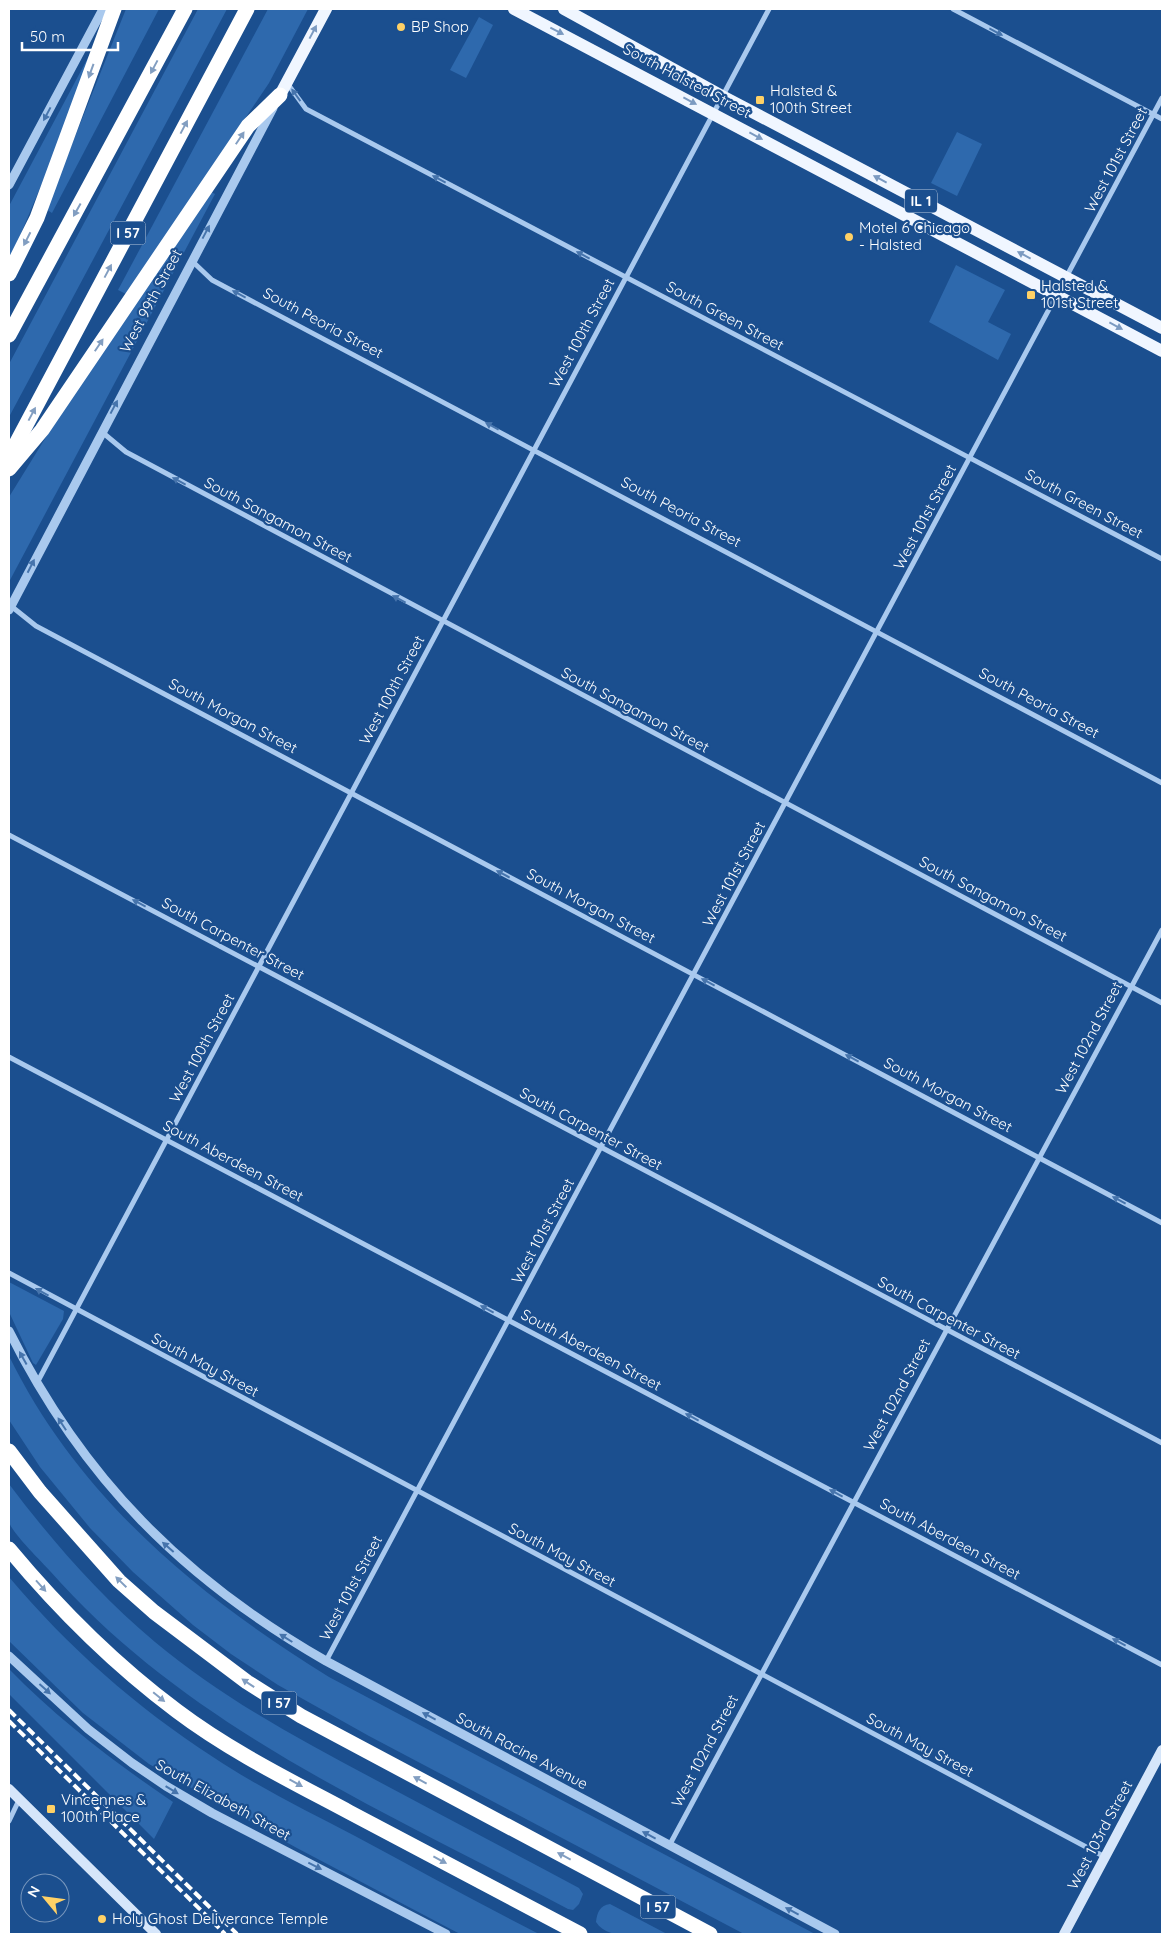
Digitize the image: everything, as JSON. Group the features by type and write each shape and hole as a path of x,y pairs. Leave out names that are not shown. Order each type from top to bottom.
{"highway":[{"path":"9,274 37,218 114,9"},
{"path":"9,335 185,9"},
{"name":"I 57","path":"9,458 247,9"},
{"path":"9,469 42,430 248,126 283,89"},
{"name":"I 57","path":"9,1451 40,1492 119,1581 154,1612 247,1682 301,1716 710,1934"},
{"path":"9,1549 72,1621 121,1666 178,1712 235,1749 313,1793 580,1934"}],"main road":[{"name":"West 99th Street","path":"283,89 326,9"},
{"name":"South Halsted Street","path":"514,9 1162,351"},
{"name":"South Halsted Street","path":"564,9 722,96 1162,328"},
{"name":"West 103rd Street","path":"1064,1934 1162,1750"},
{"path":"9,1789 156,1934"}],"street":[{"path":"9,185 11,174 103,9"},
{"name":"West 100th Street","path":"37,1384 769,9"},
{"path":"953,9 1162,119"},
{"name":"West 99th Street","path":"10,608 101,431 283,89"},
{"name":"South Green Street","path":"283,89 306,109 1162,559"},
{"name":"West 101st Street","path":"326,1661 1162,98"},
{"name":"South Peoria Street","path":"192,260 212,280 535,449 1162,783"},
{"name":"South Sangamon Street","path":"101,431 126,452 442,622 1162,1003"},
{"name":"South Morgan Street","path":"10,608 36,626 1162,1223"},
{"name":"South Carpenter Street","path":"9,835 946,1331 1162,1443"},
{"name":"West 102nd Street","path":"669,1846 1162,930"},
{"name":"South Aberdeen Street","path":"9,1057 1162,1665"},
{"name":"South May Street","path":"9,1273 75,1310 1105,1857"},
{"name":"South Racine Avenue","path":"9,1331 37,1384 79,1449 119,1498 164,1544 235,1603 285,1637 326,1661 835,1934"},
{"name":"South Elizabeth Street","path":"9,1656 88,1729 166,1786 212,1813 446,1934"},
{"path":"9,1821 19,1800"}],"shaded area":[{"path":"126,9 159,9 52,213 46,209"},
{"path":"198,9 227,9 9,417 9,364"},
{"path":"268,9 308,9 269,83 126,294 118,290"},
{"path":"479,17 493,25 466,78 450,70"},
{"path":"91,52 53,157 9,262 9,206"},
{"path":"957,132 982,144 957,196 931,183"},
{"path":"211,192 215,194 9,582 9,497 59,416"},
{"path":"956,265 1005,290 988,322 1011,334 998,360 929,322"},
{"path":"9,1282 64,1311 63,1319 36,1365 33,1363 9,1312"},
{"path":"9,1356 37,1407 70,1454 106,1498 146,1539 188,1577 280,1646 329,1677 815,1934 744,1934 369,1736 278,1685 231,1654 193,1625 133,1572 90,1528 40,1467 9,1420"},
{"path":"9,1484 42,1526 96,1587 155,1642 180,1662 233,1699 287,1732 579,1888 583,1894 579,1904 573,1910 568,1909 361,1801 227,1722 164,1677 105,1627 15,1533 8,1518"},
{"path":"9,1577 79,1652 130,1697 213,1757 283,1798 539,1934 460,1934 295,1847 149,1764 83,1713 9,1641"},
{"path":"9,1669 47,1706 88,1740 173,1802 154,1839 9,1694"},
{"path":"610,1904 667,1934 618,1935 609,1932 596,1922 600,1910"}],"railway":[{"path":"9,1710 237,1934"},
{"path":"9,1721 225,1934"}],"place":[{"name":"BP Shop","path":"401,27"},
{"name":"Halsted & 100th Street","path":"760,100"},
{"name":"Motel 6 Chicago - Halsted","path":"849,237"},
{"name":"Halsted & 101st Street","path":"1031,295"},
{"name":"Vincennes & 100th Place","path":"51,1809"},
{"name":"Holy Ghost Deliverance Temple","path":"102,1919"}]}
